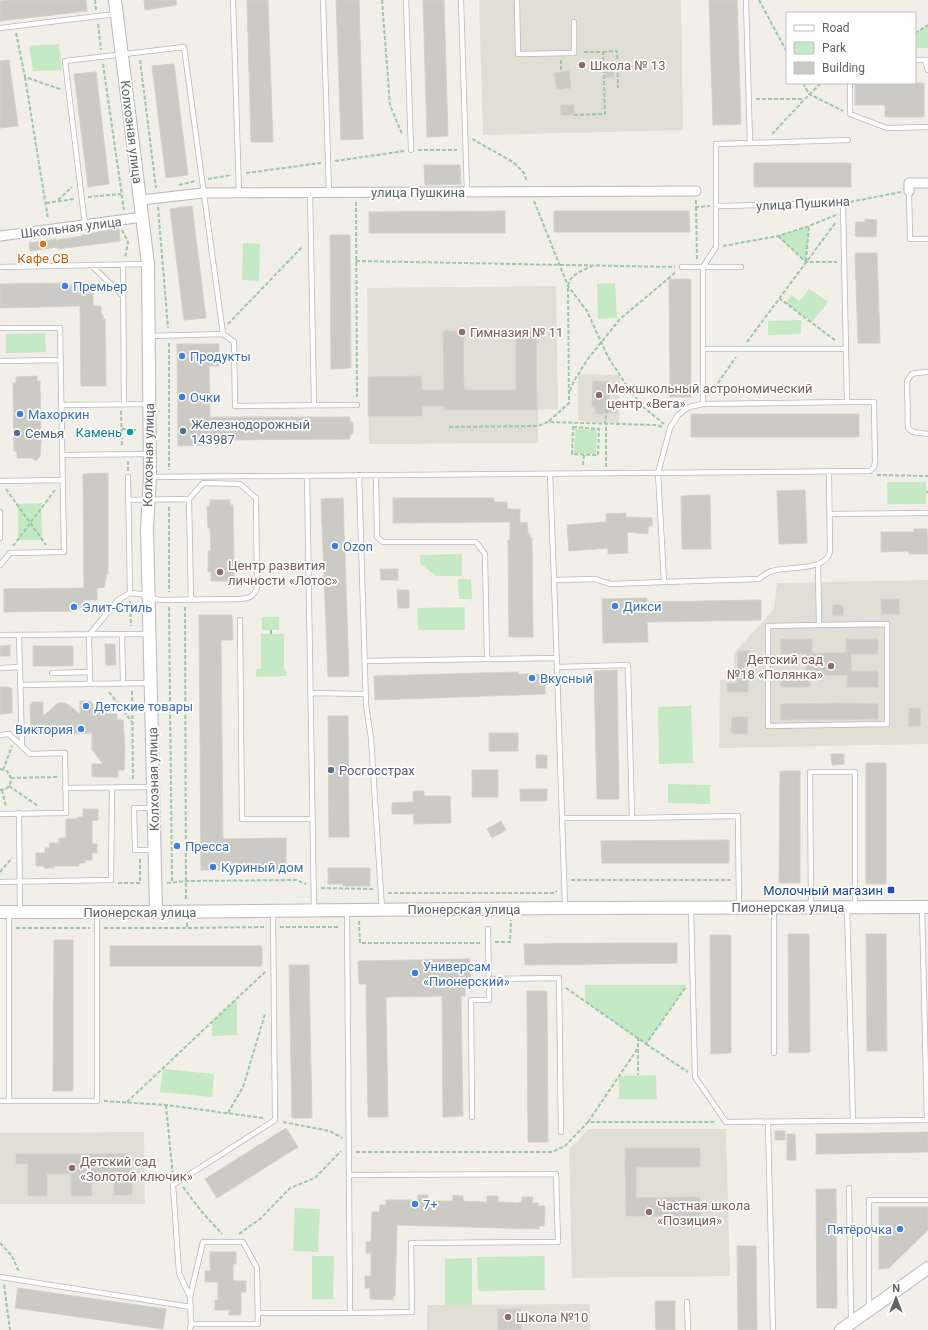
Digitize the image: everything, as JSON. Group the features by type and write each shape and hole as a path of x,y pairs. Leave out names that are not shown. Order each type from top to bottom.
{"street":[{"name":"Колхозная улица","path":"115,0 148,264 150,454 148,500 149,596 156,912"},
{"path":"909,191 909,183 928,183"},
{"name":"улица Пушкина","path":"140,200 157,194 203,193 696,191"},
{"name":"Школьная улица","path":"0,236 143,217"},
{"name":"Пионерская улица","path":"10,912 925,906"},
{"path":"841,1330 928,1268"}],"lane":[{"path":"233,0 240,193"},
{"path":"323,0 329,193"},
{"path":"406,0 411,150"},
{"path":"461,0 467,192"},
{"path":"517,0 518,54 574,53 574,22"},
{"path":"746,0 750,143"},
{"path":"0,28 117,14"},
{"path":"85,225 65,61 184,47 223,334"},
{"path":"926,60 928,70"},
{"path":"850,84 850,114 887,128 928,127"},
{"path":"703,404 703,267 716,247 716,144 848,140"},
{"path":"909,191 910,239 928,239"},
{"path":"310,193 314,405"},
{"path":"843,203 846,402"},
{"name":"улица Пушкина","path":"715,206 843,203"},
{"path":"0,267 148,264"},
{"path":"91,265 123,296"},
{"path":"123,265 124,405"},
{"path":"682,267 741,267"},
{"path":"0,328 60,328 64,552 10,553 0,565"},
{"path":"149,336 223,334 234,342 235,406 357,405"},
{"path":"704,349 846,349"},
{"path":"0,361 60,360"},
{"path":"928,372 912,374 907,380 908,428 914,432 928,434"},
{"path":"150,477 169,476 307,476 359,475 606,474 658,473 864,472 870,471 874,467 875,462 874,402 703,404 689,407 678,415 670,428 658,473 664,582"},
{"path":"61,405 149,404"},
{"path":"62,455 150,454"},
{"path":"554,580 594,579 611,584 759,579 772,571 818,564 825,561 829,557 830,552 830,472"},
{"path":"550,474 565,908"},
{"path":"359,475 365,694 371,738 382,909"},
{"path":"376,475 377,538 383,542 476,542 485,554 487,658"},
{"path":"219,476 219,484"},
{"path":"307,476 314,910"},
{"path":"128,477 130,593"},
{"path":"0,481 63,480"},
{"path":"90,684 89,635 118,600 130,593 141,594 159,600 192,600 246,598 255,594 257,587 256,498 240,484 203,483 190,499 192,600"},
{"path":"128,500 190,499"},
{"path":"0,512 0,538"},
{"path":"830,514 928,513"},
{"path":"818,564 819,625"},
{"path":"240,620 242,819 312,819"},
{"path":"887,624 887,724 768,726 768,626 819,625 887,624"},
{"path":"122,634 123,684"},
{"path":"0,635 150,634"},
{"path":"19,635 22,746"},
{"path":"364,661 556,658"},
{"path":"557,667 628,665 632,818"},
{"path":"0,668 20,667"},
{"path":"52,673 90,672"},
{"path":"20,685 151,683"},
{"path":"310,693 365,694"},
{"path":"0,734 9,734 30,754 65,753 66,788 66,813 0,814"},
{"path":"811,907 810,772 854,772 851,907 854,1121"},
{"path":"66,788 153,787"},
{"path":"0,882 111,880 112,788"},
{"path":"153,808 134,808 135,850 154,850"},
{"path":"9,1101 10,912 20,882 19,814"},
{"path":"562,818 738,816 739,907"},
{"path":"691,908 695,1077 726,1122 768,1122 927,1120 925,906"},
{"path":"774,907 774,1053"},
{"path":"347,910 350,1313"},
{"path":"190,1297 179,1273 173,1185 274,1120 273,911"},
{"path":"0,1101 97,1101 97,912"},
{"path":"472,1117 471,1000 489,1000 488,929"},
{"path":"489,979 559,978 561,1132"},
{"path":"768,1122 772,1330"},
{"path":"258,1313 412,1312 411,1243 558,1242 556,1174 349,1175"},
{"path":"849,1188 851,1323"},
{"path":"869,1310 869,1200 928,1200"},
{"path":"190,1330 190,1297 203,1242 243,1242 257,1268 258,1324 191,1324"},
{"path":"2,1277 190,1307"},
{"path":"687,1302 688,1330"}],"path":[{"path":"46,202 121,194 95,0"},
{"path":"382,0 390,105 402,134 411,150"},
{"path":"759,0 786,50"},
{"path":"916,32 928,25"},
{"path":"15,26 25,76 46,202 49,229"},
{"path":"574,53 616,51 618,88"},
{"path":"574,115 605,114 603,52"},
{"path":"139,53 157,194 168,335 169,476"},
{"path":"561,53 561,72"},
{"path":"25,76 62,90 69,95"},
{"path":"804,84 809,94 850,114"},
{"path":"764,143 820,84"},
{"path":"749,99 805,99"},
{"path":"179,185 239,174 411,150 457,150 465,135 513,162 524,173 530,192 568,286 586,310 602,343 621,376 642,406 670,428"},
{"path":"57,201 79,180"},
{"name":"улица Пушкина","path":"843,203 909,191"},
{"path":"356,192 357,405"},
{"path":"700,207 715,206"},
{"path":"696,207 697,259 703,267"},
{"path":"716,247 778,236 809,226 843,212"},
{"path":"703,404 741,349 843,212"},
{"path":"806,262 809,226"},
{"path":"778,236 806,262 844,262"},
{"path":"223,334 228,324 311,238"},
{"path":"356,261 682,267"},
{"path":"449,427 538,426 548,422 569,403 568,286 569,281 577,273 594,266"},
{"path":"569,393 574,381 587,360 620,319 682,267"},
{"path":"779,298 846,349"},
{"path":"124,405 121,410 122,448 127,454 128,477"},
{"path":"606,474 605,422 607,407"},
{"path":"548,422 606,425 655,425 670,428"},
{"path":"586,423 586,428"},
{"path":"573,428 586,428 599,429 598,455 572,454 573,428"},
{"path":"122,429 136,430"},
{"path":"582,474 584,455"},
{"path":"864,472 864,475 928,476"},
{"path":"10,553 13,546 63,480"},
{"path":"6,489 52,552"},
{"path":"169,499 172,882"},
{"path":"130,593 131,634"},
{"path":"185,600 187,928 359,927"},
{"path":"748,660 768,660"},
{"path":"104,684 132,722"},
{"path":"132,684 134,787"},
{"path":"4,770 15,739"},
{"path":"0,769 7,771 11,778 9,786 1,790 8,814"},
{"path":"11,778 65,777"},
{"path":"9,786 48,813"},
{"path":"0,872 19,850"},
{"path":"140,850 140,883"},
{"path":"164,883 187,881 296,880 313,887"},
{"path":"320,893 320,888 372,888 381,893 554,893 570,880 738,880"},
{"path":"359,919 360,943 510,942"},
{"path":"126,1103 273,965"},
{"path":"646,1044 693,975"},
{"path":"559,983 695,1077"},
{"path":"228,1113 243,1088 267,1010 274,1003"},
{"path":"638,1037 638,1075"},
{"path":"349,1152 552,1152 565,1146 588,1122 638,1048"},
{"path":"97,1101 166,1105 274,1120 330,1131 349,1142 315,1178 290,1188 260,1219 230,1242 202,1212 179,1181"},
{"path":"166,1105 173,1185"},
{"path":"588,1122 726,1122"},
{"path":"0,1243 12,1256 23,1281"},
{"path":"2,1277 10,1330"}],"shaded area":[{"name":"Школа № 13","path":"479,0 681,0 683,130 483,135"},
{"name":"Гимназия № 11","path":"556,286 558,409 538,410 538,443 369,444 367,288"},
{"name":"Межшкольный астрономический центр «Вега»","path":"578,374 620,375 619,423 578,421"},
{"name":"Детский сад №18 «Полянка»","path":"928,580 928,744 719,748 720,680 734,680 734,653 774,609 777,583"},
{"name":"Частная школа «Позиция»","path":"589,1129 726,1129 730,1276 572,1278 569,1149"},
{"name":"Детский сад «Золотой ключик»","path":"144,1132 145,1204 0,1204 0,1133"},
{"name":"Школа №10","path":"590,1304 590,1330 427,1330 427,1305"}],"green space":[{"path":"928,25 928,48 916,48 916,32"},
{"path":"59,44 62,70 33,71 29,46"},
{"path":"809,226 806,262 778,236"},
{"path":"243,243 260,244 259,281 242,280"},
{"path":"615,283 617,318 598,319 597,284"},
{"path":"809,289 828,302 812,322 786,303 791,295 800,301"},
{"path":"801,320 801,334 768,335 768,321"},
{"path":"45,333 46,352 6,353 6,334"},
{"path":"575,429 597,430 596,454 574,453"},
{"path":"887,482 926,482 926,504 887,504"},
{"path":"41,503 42,540 18,540 18,504"},
{"path":"462,554 462,576 436,576 420,563 420,555"},
{"path":"458,579 471,579 472,599 459,599"},
{"path":"465,607 465,630 418,630 417,608"},
{"path":"262,617 279,617 279,630 262,630"},
{"path":"261,634 284,634 284,669 286,669 286,676 256,677 256,669 261,669"},
{"path":"691,706 693,763 659,764 658,707"},
{"path":"668,784 710,785 710,804 668,803"},
{"path":"585,985 687,985 646,1044 585,1001"},
{"path":"237,999 237,1035 212,1036 212,1022"},
{"path":"163,1069 214,1074 212,1097 160,1092"},
{"path":"656,1075 657,1099 619,1099 619,1076"},
{"path":"295,1208 320,1209 318,1252 293,1251"},
{"path":"312,1256 334,1256 333,1299 312,1299"},
{"path":"545,1256 545,1290 478,1291 477,1257"},
{"path":"472,1258 472,1305 445,1305 445,1259"}],"building":[{"path":"86,0 87,11 0,21 0,1"},
{"path":"144,0 176,0 177,5 145,10"},
{"path":"247,0 268,0 273,142 251,142"},
{"path":"336,0 359,0 363,139 341,140"},
{"path":"423,0 444,0 448,136 427,137"},
{"path":"709,0 737,0 741,124 713,125"},
{"path":"9,60 18,126 0,128 0,61"},
{"path":"174,64 188,175 166,178 152,66"},
{"path":"605,67 614,67 614,77 605,78"},
{"path":"569,71 571,88 557,90 554,73"},
{"path":"96,72 109,184 88,187 74,74"},
{"path":"924,83 924,117 885,117 885,105 855,105 855,84"},
{"path":"561,105 574,105 574,115 561,115"},
{"path":"754,163 851,163 851,187 754,187"},
{"path":"424,165 460,165 461,184 425,185"},
{"path":"192,206 206,318 184,320 170,209"},
{"path":"505,211 505,233 369,233 369,212"},
{"path":"554,211 689,211 690,232 554,232"},
{"path":"865,219 877,220 876,237 855,236 856,222 865,222"},
{"path":"119,228 120,241 30,251 29,243 56,239 57,244 57,240"},
{"path":"330,235 350,235 351,368 331,369"},
{"path":"855,253 877,253 880,343 858,343"},
{"path":"669,279 691,279 691,397 670,397"},
{"path":"68,283 68,285 73,285 73,287 80,287 80,293 93,293 93,306 101,306 101,315 103,315 103,319 105,319 106,386 81,386 80,306 0,308 0,284"},
{"path":"443,331 463,331 464,390 516,390 516,331 536,331 537,410 444,410 444,406 422,406 422,416 368,416 368,377 421,376 422,390 444,390"},
{"path":"177,344 219,344 219,366 209,366 210,417 350,417 350,422 353,422 353,434 350,434 350,439 210,440 210,445 178,446"},
{"path":"37,376 37,381 40,381 41,441 40,456 36,461 32,458 17,458 17,451 14,451 13,383 16,383 16,377"},
{"path":"593,381 609,382 609,404 615,404 618,407 616,413 603,412 603,414 595,414 595,407 592,407"},
{"path":"691,414 859,414 859,437 691,437"},
{"path":"108,473 108,574 106,574 105,587 97,588 97,600 84,600 84,607 77,607 77,610 72,611 4,612 4,589 84,588 83,474"},
{"path":"805,490 807,543 779,544 777,491"},
{"path":"710,495 711,549 682,549 681,496"},
{"path":"343,498 349,676 328,677 321,499"},
{"path":"393,498 494,498 494,502 507,502 507,509 520,509 520,523 527,522 528,534 530,534 530,538 532,538 533,637 509,637 508,540 510,540 510,522 393,523"},
{"path":"210,500 230,500 230,505 233,505 234,577 231,577 231,581 211,581 211,572 208,572 208,551 211,551 207,507 210,507"},
{"path":"626,513 626,517 652,518 652,526 648,526 648,534 627,532 628,553 608,554 608,548 569,551 567,525 606,522 606,514"},
{"path":"914,529 927,529 928,554 909,554 909,551 881,552 881,532 914,532"},
{"path":"380,569 398,569 398,580 381,580"},
{"path":"397,590 409,590 409,608 398,608"},
{"path":"647,598 647,602 761,600 761,620 647,622 648,642 603,643 602,599"},
{"path":"881,599 899,599 899,614 882,614"},
{"path":"833,605 843,605 843,615 833,616"},
{"path":"199,615 232,615 233,640 221,640 223,839 286,838 286,870 201,870"},
{"path":"781,639 812,639 812,653 846,653 846,639 878,639 878,654 851,654 851,671 878,671 878,687 847,687 847,675 810,675 810,687 781,687 781,672 806,672 806,654 781,654"},
{"path":"105,644 115,644 116,665 106,665"},
{"path":"10,645 10,656 0,656 0,646"},
{"path":"33,646 73,646 73,666 33,666"},
{"path":"738,651 749,651 748,692 727,692 727,683 737,684"},
{"path":"617,670 619,799 597,799 594,671"},
{"path":"518,672 518,674 545,674 545,694 375,700 374,676"},
{"path":"0,687 9,687 12,689 12,713 0,714"},
{"path":"80,701 90,701 93,704 93,709 106,708 107,714 117,714 117,720 123,720 125,749 124,770 118,770 118,777 92,777 92,764 103,764 92,750 92,733 67,735 37,734 37,729 29,729 31,727 30,705 33,702 43,702 43,716 58,703 66,703 80,714"},
{"path":"781,704 878,704 878,719 781,720"},
{"path":"909,708 920,708 921,726 909,726"},
{"path":"328,716 348,716 349,837 329,837"},
{"path":"732,717 748,717 747,734 731,733"},
{"path":"489,733 518,733 518,751 489,751"},
{"path":"831,754 844,754 844,764 832,765"},
{"path":"536,755 547,755 547,768 536,768"},
{"path":"866,763 886,763 886,884 866,884"},
{"path":"472,770 498,770 498,797 472,797"},
{"path":"780,771 800,771 800,883 779,883"},
{"path":"520,789 547,789 547,801 520,801"},
{"path":"413,791 424,791 424,796 450,796 451,823 414,824 413,814 392,814 392,803 413,802"},
{"path":"83,809 98,809 98,820 92,821 92,844 97,844 97,853 92,853 92,860 85,860 85,863 79,863 79,866 54,866 54,868 44,868 44,866 36,866 36,853 45,853 45,848 50,848 49,843 59,843 59,838 66,838 66,819 77,819 77,817 83,817"},
{"path":"501,821 506,830 492,838 487,829"},
{"path":"729,840 729,863 602,863 601,841"},
{"path":"328,868 370,868 370,886 343,886 343,884 328,884"},
{"path":"788,934 809,934 810,1052 789,1053"},
{"path":"866,934 886,934 887,1051 867,1051"},
{"path":"710,935 731,935 731,1053 711,1054"},
{"path":"54,940 73,940 73,1091 53,1091"},
{"path":"677,943 677,963 525,965 524,944"},
{"path":"110,946 262,946 262,966 110,966"},
{"path":"470,959 471,986 465,986 465,996 461,996 463,1116 443,1117 442,996 386,997 388,1117 368,1117 366,984 359,984 358,961"},
{"path":"289,965 309,965 312,1118 292,1118"},
{"path":"527,991 547,991 548,1142 528,1142"},
{"path":"286,1128 298,1147 217,1198 205,1179"},
{"path":"775,1131 785,1131 785,1140 775,1140"},
{"path":"928,1132 928,1152 816,1154 816,1134"},
{"path":"787,1134 795,1134 796,1160 787,1160"},
{"path":"625,1148 700,1148 700,1167 636,1167 636,1198 700,1197 700,1216 626,1216"},
{"path":"16,1154 125,1154 125,1161 132,1161 132,1195 114,1195 114,1174 91,1174 92,1196 71,1196 71,1174 47,1174 47,1196 28,1196 28,1164 16,1164"},
{"path":"816,1189 836,1189 837,1308 817,1308"},
{"path":"418,1195 428,1195 428,1201 453,1201 453,1195 463,1196 463,1201 482,1202 487,1202 487,1196 498,1196 498,1202 517,1203 522,1202 522,1197 533,1197 532,1203 538,1203 538,1206 545,1206 544,1226 539,1226 539,1229 397,1225 395,1296 393,1296 393,1300 370,1299 370,1288 365,1288 365,1276 371,1276 371,1253 366,1253 366,1242 371,1242 372,1212 379,1212 380,1205 386,1205 386,1200 418,1200"},
{"path":"879,1207 928,1207 928,1230 889,1268 879,1269"},
{"path":"737,1246 756,1246 757,1330 738,1330"},
{"path":"210,1252 236,1252 236,1264 233,1264 233,1281 246,1281 246,1292 241,1292 241,1315 229,1315 229,1310 215,1310 215,1300 218,1300 218,1282 205,1282 205,1271 210,1271"},
{"path":"18,1288 166,1309 163,1329 15,1308"},
{"path":"655,1301 675,1301 675,1330 656,1330"},
{"path":"498,1309 521,1309 521,1330 498,1330"}],"place":[{"name":"Школа № 13","path":"582,65"},
{"name":"Кафе СВ","path":"43,244"},
{"name":"Премьер","path":"65,286"},
{"name":"Гимназия № 11","path":"462,332"},
{"name":"Продукты","path":"182,356"},
{"name":"Межшкольный астрономический центр «Вега»","path":"599,395"},
{"name":"Очки","path":"182,397"},
{"name":"Махоркин","path":"20,414"},
{"name":"Железнодорожный 143987","path":"183,431"},
{"name":"Камень","path":"130,432"},
{"name":"Семья","path":"17,433"},
{"name":"Ozon","path":"335,546"},
{"name":"Центр развития личности «Лотос»","path":"220,572"},
{"name":"Дикси","path":"615,606"},
{"name":"Элит-Cтиль","path":"74,607"},
{"name":"Детский сад №18 «Полянка»","path":"831,666"},
{"name":"Вкусный","path":"532,678"},
{"name":"Детские товары","path":"86,706"},
{"name":"Виктория","path":"81,729"},
{"name":"Росгосстрах","path":"331,770"},
{"name":"Пресса","path":"177,846"},
{"name":"Куриный дом","path":"213,867"},
{"name":"Молочный магазин","path":"891,890"},
{"name":"Универсам «Пионерский»","path":"415,973"},
{"name":"Детский сад «Золотой ключик»","path":"72,1168"},
{"name":"7+","path":"415,1204"},
{"name":"Частная школа «Позиция»","path":"649,1212"},
{"name":"Пятёрочка","path":"900,1229"},
{"name":"Школа №10","path":"508,1317"}]}
